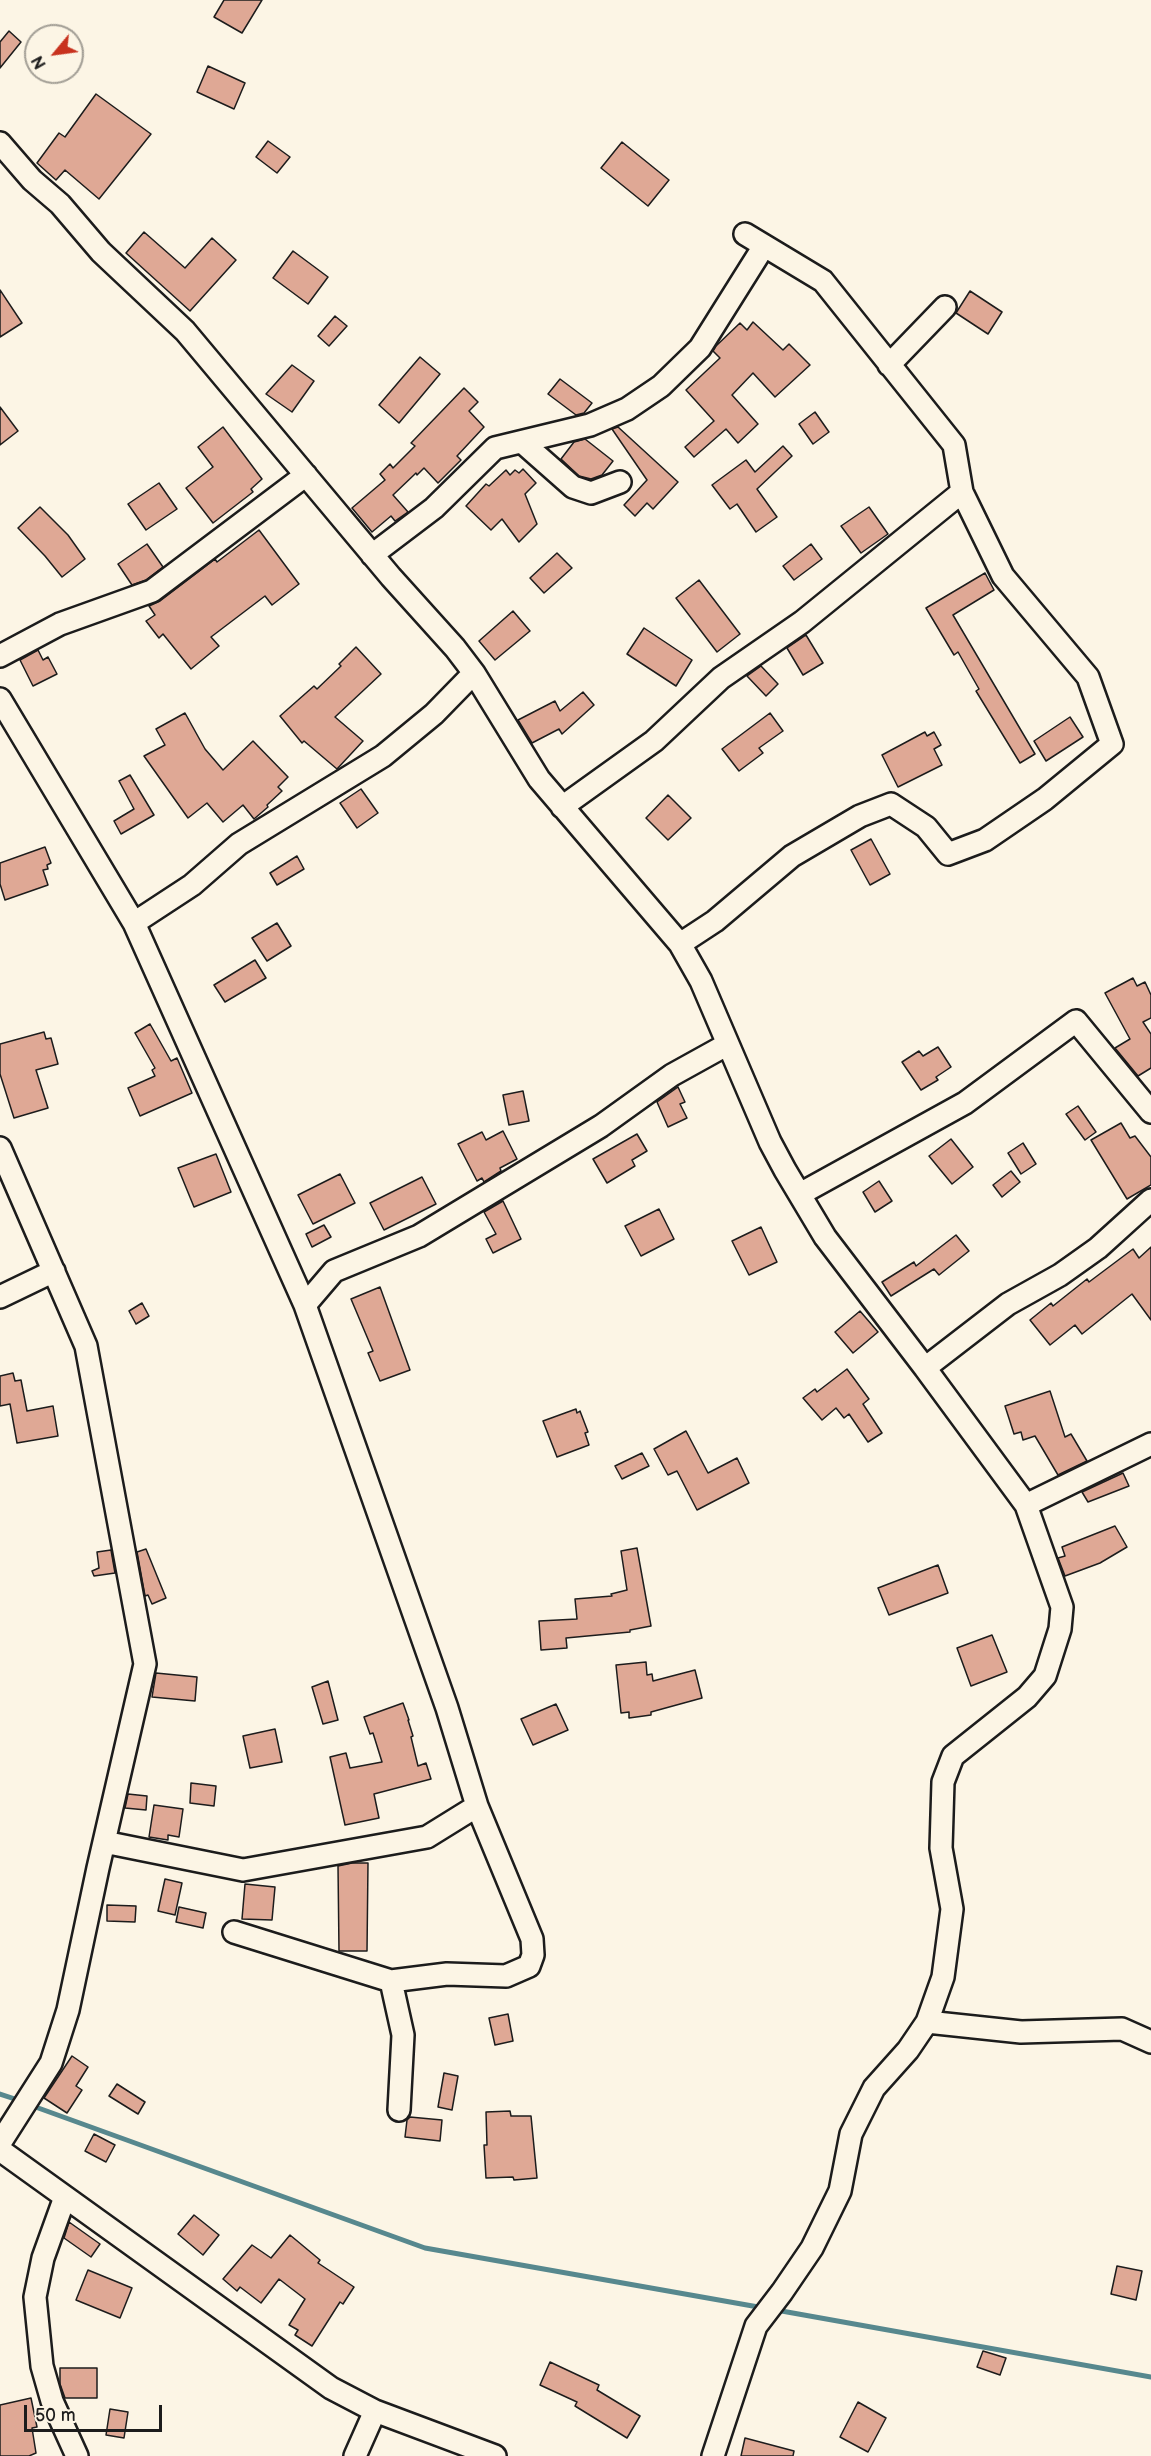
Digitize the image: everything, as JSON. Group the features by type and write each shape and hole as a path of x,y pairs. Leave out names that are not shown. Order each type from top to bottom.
{"street":[{"path":"0,143 32,180 60,204 101,252 185,331 474,673 538,778 680,944 701,981 770,1142 825,1237 926,1368 1026,1505 1062,1607 1059,1629 1045,1676 1027,1697 953,1756 943,1782 941,1848 952,1909 943,1977 927,2022 908,2050 874,2088 850,2134 840,2191 812,2248 756,2326 713,2456"},
{"path":"680,944 715,921 792,856 860,816 891,804 926,827 948,854 985,840 1045,800 1112,744 1088,677 1003,576 962,492 954,445 823,281 745,234"},
{"path":"372,555 434,508 471,474 486,454 495,448 590,425 627,409 661,386 700,348 764,246"},
{"path":"889,365 945,307"},
{"path":"522,442 573,487 591,493 620,482"},
{"path":"0,656 60,624 152,591 306,475"},
{"path":"562,807 654,741 721,678 802,622 962,492"},
{"path":"134,923 192,885 239,844 383,756 434,714 474,673"},
{"path":"0,699 134,923 305,1305 447,1708 477,1806 532,1939 533,1955 529,1966 506,1976 447,1974 391,1981 234,1932"},
{"path":"800,1194 965,1103 1076,1021 1151,1112"},
{"path":"305,1305 334,1271 419,1236 601,1126 672,1075 728,1044"},
{"path":"0,1148 86,1346 145,1664 68,2010 51,2063 0,2143"},
{"path":"926,1368 1008,1304 1060,1275 1098,1248 1151,1200"},
{"path":"0,1297 54,1271"},
{"path":"1026,1505 1151,1444"},
{"path":"104,1842 243,1870 427,1837 477,1806"},
{"path":"391,1981 403,2035 399,2110"},
{"path":"927,2022 982,2030 1021,2032 1122,2029 1151,2042"},
{"path":"0,2150 331,2388 375,2411 495,2456"},
{"path":"65,2197 43,2258 35,2297 42,2366 52,2402 77,2456"},
{"path":"355,2456 375,2411"}],"building":[{"path":"224,0 262,0 242,33 214,17"},
{"path":"9,31 21,42 0,68 0,42"},
{"path":"208,66 245,83 234,109 197,92"},
{"path":"96,94 151,134 99,199 65,170 56,180 37,163 59,133 65,137"},
{"path":"268,141 290,157 277,173 256,157"},
{"path":"622,142 669,180 648,206 601,168"},
{"path":"144,232 185,268 212,238 236,260 190,311 126,253"},
{"path":"293,251 328,277 308,304 273,278"},
{"path":"0,290 22,323 0,337"},
{"path":"970,291 1002,312 988,334 956,313"},
{"path":"335,316 347,326 329,346 318,336"},
{"path":"753,322 783,350 789,344 810,365 775,397 753,373 732,395 758,424 738,443 726,429 694,457 685,447 714,421 686,390 720,358 713,351 716,346 740,323 747,330"},
{"path":"420,357 440,374 399,423 379,405"},
{"path":"292,365 314,381 292,412 266,394"},
{"path":"560,379 592,403 584,413 576,415 548,394"},
{"path":"464,388 478,402 469,411 484,427 457,456 461,460 438,483 424,468 417,475 416,473 393,495 408,512 395,521 391,516 372,532 352,508 385,480 380,474 390,464 393,468 415,446 411,443"},
{"path":"0,407 18,431 0,445"},
{"path":"815,412 829,432 813,444 799,424"},
{"path":"223,427 262,479 251,489 253,492 213,523 186,488 213,467 198,447"},
{"path":"618,427 678,482 653,509 647,503 635,516 624,505 647,480 612,429"},
{"path":"585,439 613,461 602,475 591,479 579,476 561,459 574,442"},
{"path":"783,446 792,456 757,489 777,517 756,532 737,504 730,509 712,485 746,460 755,472"},
{"path":"523,469 536,483 525,494 537,524 519,542 502,519 491,530 466,506 486,484 489,486 506,470 510,475 515,470 519,473"},
{"path":"159,483 177,509 146,530 128,504"},
{"path":"40,507 68,535 85,559 62,577 18,528"},
{"path":"869,507 888,534 861,553 841,526"},
{"path":"259,530 299,584 272,605 265,596 211,637 219,646 191,669 163,634 159,638 146,621 155,615 149,606 160,601 215,559 217,562"},
{"path":"147,544 163,567 146,580 132,585 118,564"},
{"path":"811,544 822,559 794,580 783,566"},
{"path":"557,553 572,568 544,593 530,578"},
{"path":"985,573 994,590 953,615 1035,754 1020,763 976,691 979,689 958,652 954,655 926,608"},
{"path":"699,580 740,634 717,652 676,598"},
{"path":"513,611 530,631 495,660 479,641"},
{"path":"644,628 692,660 676,686 627,654"},
{"path":"806,635 823,663 803,675 787,648"},
{"path":"356,647 381,674 335,717 363,741 337,769 304,741 302,743 280,716 314,686 317,689 341,666 339,664"},
{"path":"38,650 43,660 48,657 57,674 33,686 20,660"},
{"path":"761,666 778,684 766,696 747,676"},
{"path":"583,692 594,705 562,734 559,729 532,743 518,720 555,701 560,711"},
{"path":"185,713 205,749 223,770 253,741 288,777 278,787 282,791 254,819 243,805 223,822 207,803 188,818 144,756 165,745 156,729"},
{"path":"770,713 783,731 759,748 763,753 739,771 722,749"},
{"path":"1070,717 1083,737 1046,761 1034,741"},
{"path":"925,732 927,736 934,732 941,745 934,749 942,765 898,787 882,755"},
{"path":"130,775 154,815 121,834 114,821 134,809 119,781"},
{"path":"361,789 378,813 357,828 340,803"},
{"path":"668,795 691,818 668,840 646,818"},
{"path":"871,839 890,874 870,885 851,850"},
{"path":"45,847 51,863 47,865 48,869 43,870 48,885 5,900 0,884 0,863"},
{"path":"297,856 304,869 277,885 270,873"},
{"path":"277,923 291,946 267,961 252,938"},
{"path":"255,960 266,978 225,1002 214,985"},
{"path":"1133,978 1137,986 1145,982 1151,995 1151,1018 1143,1022 1151,1034 1151,1068 1138,1076 1115,1048 1130,1039 1105,993"},
{"path":"150,1024 171,1061 177,1058 192,1093 140,1116 128,1088 155,1076 152,1070 155,1068 135,1033"},
{"path":"44,1032 46,1039 51,1038 58,1064 36,1070 48,1108 14,1118 0,1074 0,1044"},
{"path":"938,1047 951,1067 936,1077 938,1080 921,1090 902,1062 919,1051 923,1056"},
{"path":"678,1087 685,1102 680,1104 687,1118 668,1127 657,1102"},
{"path":"523,1091 529,1121 509,1125 503,1095"},
{"path":"1078,1106 1096,1132 1085,1140 1066,1114"},
{"path":"1121,1123 1130,1138 1135,1136 1151,1157 1151,1185 1127,1199 1091,1140"},
{"path":"503,1131 517,1159 500,1168 501,1171 484,1182 482,1178 477,1181 458,1144 482,1132 486,1140"},
{"path":"637,1134 647,1151 632,1160 635,1166 607,1183 593,1159"},
{"path":"951,1139 973,1167 952,1184 929,1156"},
{"path":"1023,1143 1036,1164 1021,1174 1008,1153"},
{"path":"216,1154 231,1192 194,1207 178,1168"},
{"path":"1011,1171 1020,1182 1002,1197 993,1185"},
{"path":"340,1174 355,1203 313,1224 298,1195"},
{"path":"422,1177 436,1204 384,1230 370,1203"},
{"path":"879,1181 892,1201 875,1212 863,1192"},
{"path":"503,1201 521,1239 493,1253 486,1239 496,1234 484,1212"},
{"path":"659,1209 674,1239 641,1256 625,1226"},
{"path":"324,1225 331,1237 312,1247 306,1234"},
{"path":"761,1227 777,1262 749,1275 732,1241"},
{"path":"956,1235 969,1251 939,1275 934,1269 891,1296 882,1282 914,1262 916,1266"},
{"path":"1151,1247 1151,1320 1132,1294 1082,1334 1075,1325 1050,1345 1030,1320 1051,1303 1053,1306 1087,1279 1089,1282 1133,1249 1139,1258"},
{"path":"380,1287 410,1370 380,1381 368,1353 373,1351 351,1299"},
{"path":"142,1303 149,1316 136,1324 129,1311"},
{"path":"860,1311 878,1332 853,1353 835,1332"},
{"path":"847,1369 869,1399 863,1404 882,1433 868,1442 849,1414 844,1418 836,1408 822,1420 803,1398 815,1389 817,1392"},
{"path":"13,1373 15,1381 21,1380 27,1411 53,1406 58,1436 17,1443 10,1404 0,1406 0,1376"},
{"path":"1050,1391 1065,1437 1071,1434 1087,1461 1058,1475 1035,1436 1023,1440 1021,1432 1014,1434 1005,1406"},
{"path":"576,1409 577,1413 580,1411 588,1432 585,1433 589,1445 557,1457 543,1421"},
{"path":"686,1431 708,1473 737,1458 749,1483 697,1510 677,1471 668,1475 654,1449"},
{"path":"642,1453 649,1466 622,1479 615,1466"},
{"path":"1123,1473 1129,1486 1088,1502 1082,1492"},
{"path":"1115,1526 1127,1547 1100,1563 1065,1576 1058,1558 1065,1556 1062,1547"},
{"path":"637,1548 651,1626 630,1630 630,1632 566,1638 567,1648 541,1650 539,1621 577,1619 575,1599 612,1596 611,1594 627,1590 621,1551"},
{"path":"146,1549 166,1598 152,1604 148,1595 145,1596 137,1552"},
{"path":"111,1550 115,1573 94,1576 92,1571 99,1568 97,1552"},
{"path":"938,1565 948,1593 889,1615 878,1588"},
{"path":"992,1635 1007,1672 971,1686 957,1648"},
{"path":"646,1662 647,1675 652,1674 653,1681 695,1670 702,1698 651,1712 651,1715 629,1718 629,1712 621,1713 616,1665"},
{"path":"156,1673 197,1677 195,1701 152,1697"},
{"path":"328,1681 338,1720 323,1724 312,1687"},
{"path":"403,1703 413,1736 411,1737 418,1766 426,1763 431,1779 374,1794 379,1818 345,1825 330,1757 346,1753 350,1768 382,1762 373,1733 370,1734 364,1717"},
{"path":"556,1704 568,1730 533,1745 521,1719"},
{"path":"275,1729 282,1762 250,1768 243,1736"},
{"path":"191,1783 216,1786 214,1806 190,1803"},
{"path":"128,1794 147,1796 146,1810 125,1808"},
{"path":"154,1805 183,1809 179,1837 168,1835 168,1840 149,1837"},
{"path":"368,1863 367,1951 339,1951 338,1866"},
{"path":"165,1879 182,1883 175,1915 158,1911"},
{"path":"245,1884 275,1887 272,1920 242,1919"},
{"path":"107,1905 136,1906 135,1922 107,1921"},
{"path":"179,1907 206,1913 203,1928 176,1922"},
{"path":"508,2014 513,2041 495,2045 489,2018"},
{"path":"72,2056 88,2067 76,2086 82,2090 67,2113 44,2098"},
{"path":"444,2073 458,2076 452,2110 438,2107"},
{"path":"117,2084 145,2102 138,2114 109,2096"},
{"path":"510,2111 511,2116 531,2116 537,2178 514,2180 513,2177 486,2178 484,2145 487,2145 486,2112"},
{"path":"410,2117 442,2120 440,2141 405,2137 407,2120"},
{"path":"94,2134 115,2145 106,2162 85,2151"},
{"path":"194,2215 219,2235 203,2255 178,2234"},
{"path":"69,2222 100,2244 91,2257 64,2238"},
{"path":"290,2235 320,2260 318,2263 354,2287 343,2304 340,2302 312,2346 295,2335 298,2330 289,2325 305,2299 279,2279 261,2303 240,2287 237,2291 223,2279 252,2245 271,2258"},
{"path":"1117,2266 1142,2271 1136,2300 1111,2294"},
{"path":"88,2270 132,2288 120,2318 76,2300"},
{"path":"983,2351 1006,2358 1000,2375 977,2367"},
{"path":"550,2362 599,2385 597,2390 640,2416 627,2438 575,2406 577,2402 540,2385"},
{"path":"60,2368 97,2368 97,2398 65,2398 60,2384"},
{"path":"31,2398 37,2427 32,2428 36,2453 29,2456 0,2456 0,2405"},
{"path":"858,2402 886,2418 868,2452 840,2437"},
{"path":"110,2409 128,2412 124,2438 106,2435"},
{"path":"745,2438 794,2451 793,2456 741,2456"}],"waterway":[{"path":"0,2094 21,2101"},
{"path":"30,2105 425,2248 764,2308"},
{"path":"776,2310 1151,2377"}]}
